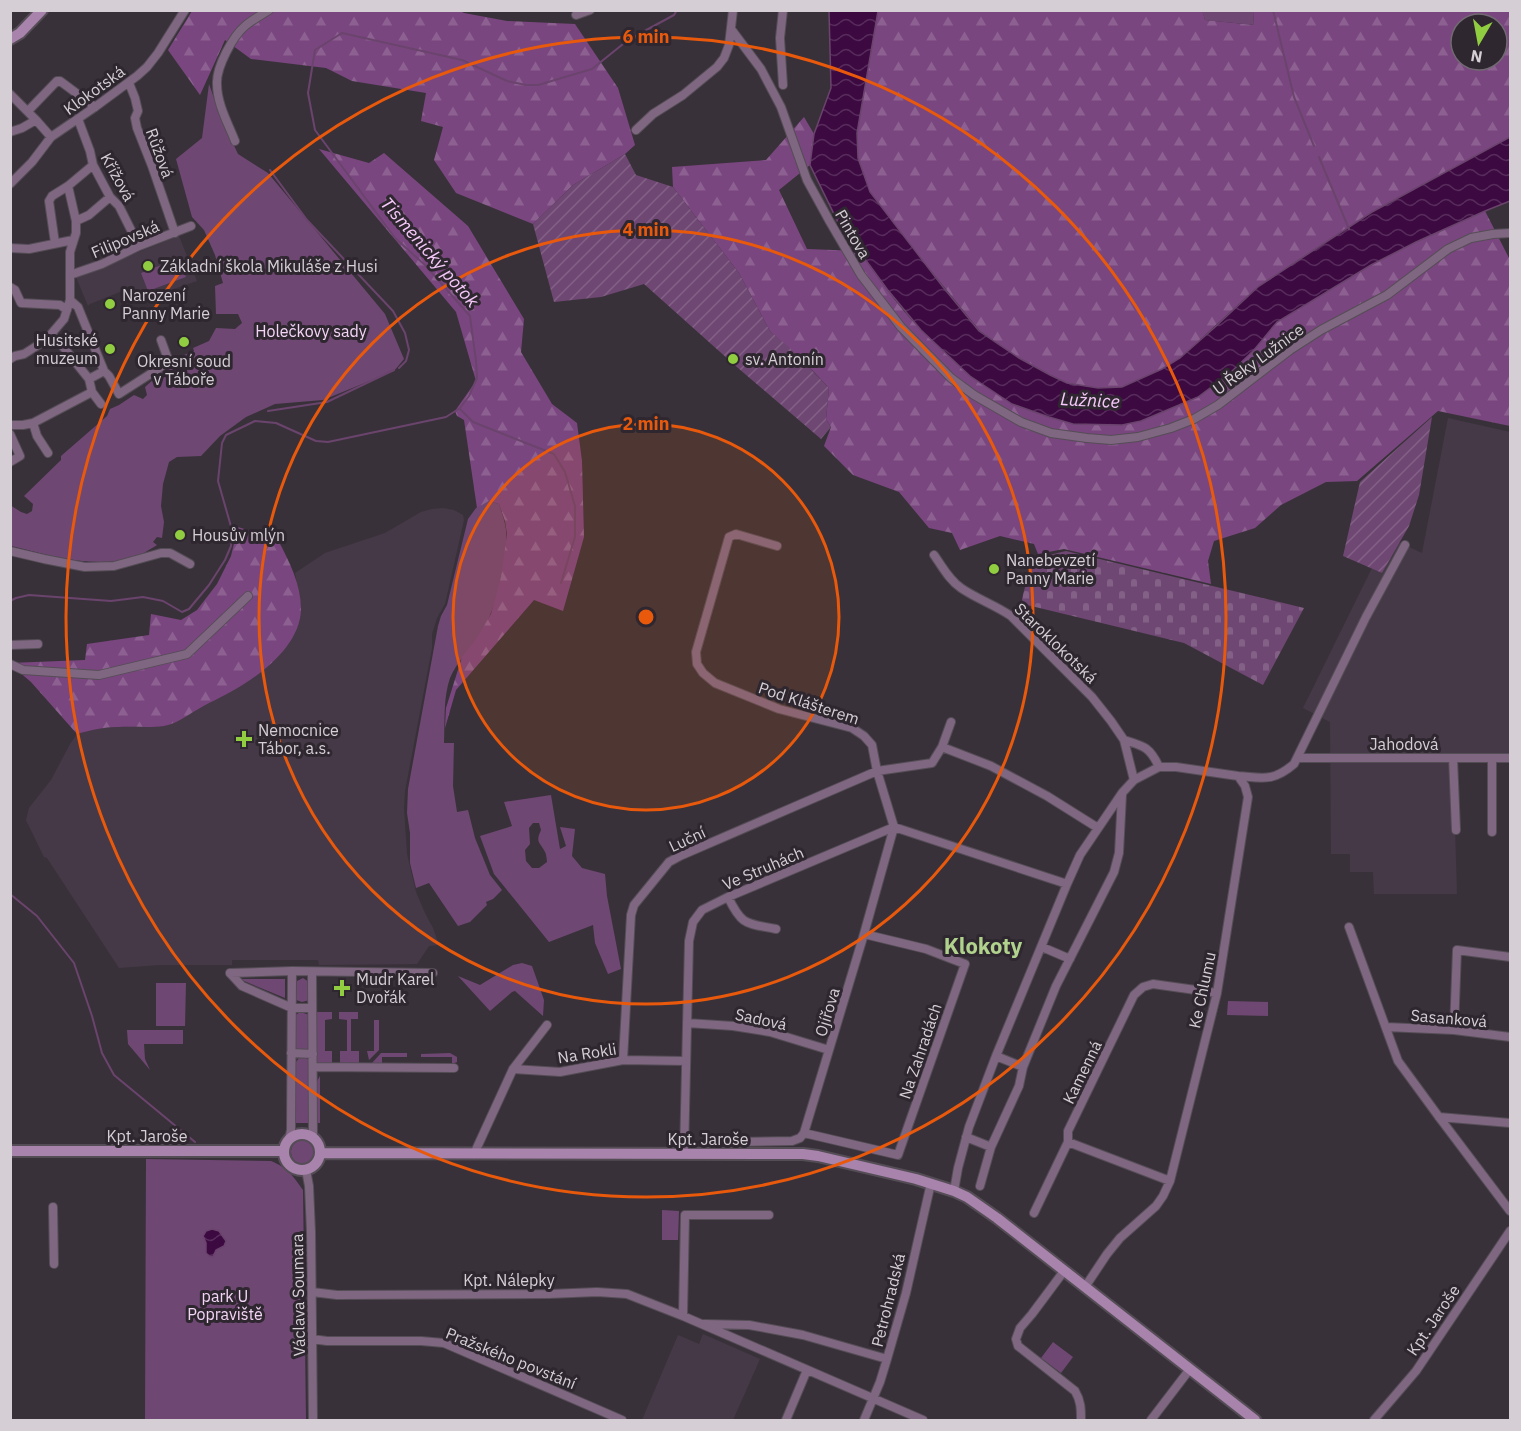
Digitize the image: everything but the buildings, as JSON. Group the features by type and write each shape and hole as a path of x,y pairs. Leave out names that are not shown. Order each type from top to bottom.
{"street":[{"path":"10,39 20,33 42,10"},
{"name":"Klokotská","path":"10,184 32,162 51,137 129,83 147,67 185,10"},
{"path":"236,141 222,108 216,83 218,71 226,52 244,27 269,10"},
{"path":"576,15 590,10"},
{"path":"636,130 653,114 683,95 717,67 724,58 729,45 733,10"},
{"path":"783,10 780,38 783,85"},
{"name":"Pintova","path":"731,29 761,69 781,107 807,180 861,275 901,327 951,378 974,395 1004,412"},
{"path":"27,111 57,81 95,107"},
{"name":"Růžová","path":"129,83 138,111 135,118 137,128 175,233"},
{"path":"10,94 51,137"},
{"name":"Křížová","path":"78,119 93,165 110,197 119,206 139,246"},
{"path":"10,132 36,120"},
{"path":"55,243 49,201 52,196 93,165"},
{"path":"12,356 24,354 46,340 64,319 67,310 70,300 70,252 76,233 76,221 68,186"},
{"path":"76,221 110,197"},
{"name":"Filipovská","path":"70,278 139,246 191,226"},
{"name":"U Řeky Lužnice","path":"1004,412 1021,422 1052,433 1087,438 1111,440 1138,437 1171,428 1194,419 1218,405 1290,350 1321,330 1387,295 1448,249 1471,238 1510,233"},
{"path":"10,248 29,249 73,240"},
{"path":"10,287 15,290 21,303 60,305 67,310"},
{"path":"70,300 78,307 104,371 119,394 170,362 161,340"},
{"path":"52,333 89,379 92,392 101,405"},
{"path":"89,379 104,371"},
{"path":"10,425 33,423 92,392"},
{"path":"33,423 37,436 48,453"},
{"path":"10,434 20,456 10,462"},
{"name":"Pod Klášterem","path":"777,546 736,534 729,537 696,652 697,664 703,673 715,683 779,709 852,728 864,736 872,746 894,827"},
{"path":"954,1191 966,1137 996,1056 1067,884 1080,855 1122,793 1134,780 1159,767 1271,778 1294,764 1366,617 1405,545"},
{"path":"10,551 86,567 114,567 161,553 170,553 190,564"},
{"name":"Staroklokotská","path":"934,555 949,577 960,588 1002,609 1011,616 1092,697 1124,740 1134,780"},
{"path":"10,664 23,670 99,675 187,654 248,596"},
{"path":"10,645 38,644"},
{"path":"951,722 942,747 991,766 1047,796 1098,828"},
{"name":"Staroklokotská","path":"1124,740 1142,745 1153,754 1159,767"},
{"name":"Luční","path":"623,1060 631,915 634,905 669,862 877,771 932,763 942,747"},
{"name":"Jahodová","path":"1297,758 1510,758"},
{"path":"1454,758 1456,830"},
{"path":"1492,758 1492,832"},
{"name":"Ke Chlumu","path":"1085,1287 1120,1238 1156,1206 1170,1181 1217,993 1248,797 1245,786 1238,776"},
{"path":"980,1186 991,1147 1019,1086 1023,1067 1056,986 1114,872 1119,853 1122,793"},
{"path":"894,827 1067,884"},
{"name":"Ve Struhách","path":"684,1154 689,941 693,922 702,910 728,897 894,827"},
{"name":"Ojířova","path":"804,1133 894,827"},
{"path":"728,897 740,919 751,924 776,929"},
{"path":"1349,927 1398,1061 1510,1211"},
{"name":"Na Zahradách","path":"804,1133 897,1155 964,964 926,949 864,934"},
{"path":"1042,948 1070,959"},
{"path":"1454,1030 1457,950 1510,957"},
{"path":"289,1140 303,1134 317,1142 321,1153 312,1168 295,1169 290,1166 284,1156 291,1130 292,971"},
{"path":"312,1008 292,1008 242,986 230,973 292,971 434,974"},
{"path":"312,972 313,1138"},
{"name":"Kamenná","path":"1068,1142 1068,1131 1134,996 1143,987 1153,984 1217,993"},
{"name":"Sadová","path":"687,1023 734,1026 770,1032 829,1050"},
{"path":"474,1154 513,1069 546,1025"},
{"name":"Sasanková","path":"1386,1027 1454,1030 1510,1037"},
{"path":"291,1053 312,1053"},
{"path":"996,1056 1023,1067"},
{"name":"Na Rokli","path":"513,1069 560,1072 623,1060 686,1061"},
{"path":"313,1067 454,1068"},
{"path":"1438,1117 1510,1123"},
{"path":"733,1142 792,1141 800,1138 804,1133"},
{"path":"966,1137 991,1147"},
{"path":"1034,1213 1068,1142 1170,1181"},
{"name":"Kpt. Jaroše","path":"10,1151 284,1151"},
{"name":"Kpt. Jaroše","path":"321,1153 803,1154 931,1183 967,1197 990,1213 1255,1420"},
{"name":"Václava Soumara","path":"306,1170 309,1186 312,1292 313,1420"},
{"name":"Petrohradská","path":"864,1420 887,1359 906,1293 931,1183"},
{"path":"53,1207 54,1264"},
{"path":"683,1316 685,1215 769,1215"},
{"name":"Kpt. Jaroše","path":"1374,1420 1416,1371 1510,1231"},
{"path":"1064,1270 1020,1328 1016,1339 1018,1346 1075,1391 1081,1406 1081,1420"},
{"name":"Kpt. Nálepky","path":"312,1292 337,1295 597,1292 636,1296 924,1420"},
{"name":"Kpt. Nálepky","path":"700,1324 750,1324 816,1337 887,1359"},
{"name":"Pražského povstání","path":"312,1339 444,1343 622,1420"},
{"path":"1151,1420 1190,1369"},
{"path":"786,1420 807,1370"}],"shaded area":[{"name":"Základní škola Mikuláše z Husi","path":"179,236 197,281 141,300 138,294 131,296 127,289 88,306 76,277"},
{"path":"1448,418 1510,432 1510,762 1453,762 1457,894 1374,894 1373,872 1350,872 1350,854 1331,854 1330,722 1303,708 1372,568 1382,573 1398,542 1422,553"},
{"name":"Nemocnice Tábor, a.s.","path":"443,508 463,515 464,520 445,604 432,634 432,648 405,791 404,808 407,854 416,892 439,945 429,946 417,964 319,965 318,960 232,960 232,965 159,965 119,968 47,858 44,857 26,820 29,808 51,780 77,734 93,729 164,726 198,708 301,607 295,573 325,553 385,533 421,512"},
{"path":"703,1334 760,1359 733,1420 642,1420 678,1335 699,1344"}],"green space":[{"path":"458,10 507,21 575,24 618,88 635,145 625,154 573,185 533,224 456,193 434,160 443,127 421,121 426,93 352,81 326,68 251,59 225,40 200,95 168,50 192,11"},
{"path":"1202,10 1205,20 1254,25 1253,11 1510,11 1510,137 1372,212 1254,290 1180,358 1122,387 1098,388 1067,383 1019,358 980,331 870,192 858,158 857,133 878,11"},
{"path":"1202,11 1253,11 1254,25 1205,20"},
{"name":"Holečkovy sady","path":"209,84 221,118 238,154 268,173 385,314 404,359 394,371 323,400 275,404 246,417 220,436 201,456 177,457 169,462 163,484 162,538 157,537 153,542 157,545 141,554 116,561 101,562 71,560 11,546 10,505 27,514 32,511 33,504 24,496 61,460 61,456 107,416 110,409 134,395 143,399 147,395 145,387 179,357 209,341 216,328 235,329 242,323 238,314 216,314 215,286 223,283 215,255 204,230 192,217 176,159 202,138"},
{"path":"804,117 814,134 810,165 779,190 807,249 859,251 903,310 933,341 1012,404 1073,424 1198,397 1230,373 1254,350 1277,322 1371,265 1485,211 1510,260 1510,426 1438,411 1357,481 1326,482 1281,505 1255,528 1214,541 1208,561 1211,584 1064,549 1038,554 1034,544 1000,536 960,550 952,533 929,528 899,492 853,475 824,446 831,427 826,419 829,388 770,331 739,273 673,187 672,167 766,160"},
{"path":"319,149 369,163 384,153 468,226 524,319 521,352 552,404 577,423 582,461 584,537 563,611 534,600 456,690 445,728 446,708 462,657 477,638 491,614 501,577 507,534 499,504 489,501 477,508 464,420 457,416 455,411 476,381 456,312"},
{"path":"625,154 636,175 673,187 739,273 770,331 829,388 826,419 831,427 821,439 644,284 601,297 554,302 533,224 573,185"},
{"path":"179,258 186,277 148,291 141,273"},
{"path":"1432,417 1419,495 1409,526 1382,573 1343,556 1360,482"},
{"path":"489,501 499,504 505,523 503,571 485,627 450,678 445,702 444,743 454,743 453,786 457,812 468,810 475,838 490,875 502,890 486,902 487,905 470,922 458,926 429,883 416,888 410,863 408,789 438,626 447,605 468,519 476,508"},
{"path":"238,527 278,540 297,582 301,609 298,625 281,654 238,688 164,726 108,728 77,734 31,682 11,665 10,663 85,660 87,644 149,635 151,614 181,620 197,610 217,584 231,556"},
{"path":"1066,551 1304,608 1263,685 1184,643 1023,604 1022,599 1032,559"},
{"path":"551,795 560,849 566,846 560,827 575,829 572,856 582,868 605,874 621,969 608,974 595,943 593,925 549,942 494,874 480,836 512,826 504,802","holes":["533,823 539,823 541,830 538,840 547,862 539,868 532,868 526,861 525,850 530,844 529,828"]},
{"path":"522,963 532,966 544,1000 543,1016 515,991 490,1011 458,976 480,985 513,965"},
{"path":"303,978 309,982 310,1000 302,1002 296,1000 297,981"},
{"path":"242,979 285,979 285,998 244,981"},
{"path":"156,983 186,983 185,1026 156,1026"},
{"path":"1228,1001 1268,1002 1268,1016 1227,1015"},
{"path":"300,1012 310,1015 310,1049 296,1049 296,1015"},
{"path":"317,1012 332,1012 332,1019 325,1020 325,1051 332,1051 332,1065 317,1065"},
{"path":"339,1012 358,1012 358,1019 351,1019 351,1051 359,1051 359,1065 340,1065 340,1051 347,1051 347,1020 339,1019"},
{"path":"374,1020 379,1020 379,1050 369,1060 367,1051 374,1051"},
{"path":"127,1030 183,1030 183,1044 144,1044 145,1059 150,1070 128,1044"},
{"path":"381,1053 407,1053 407,1057 382,1057 382,1065 372,1063"},
{"path":"450,1053 457,1057 457,1062 452,1064 452,1057 421,1057 421,1054"},
{"path":"303,1057 310,1062 310,1123 296,1123 296,1062"},
{"path":"320,1076 320,1123 317,1123 316,1083"},
{"path":"303,1140 308,1141 314,1147 314,1157 308,1163 303,1164 298,1163 292,1157 291,1152 292,1147 298,1141"},
{"name":"park U Popraviště","path":"146,1159 271,1161 290,1173 303,1190 306,1420 145,1420"},
{"path":"662,1210 679,1211 678,1240 662,1240"},
{"path":"1053,1342 1073,1357 1061,1373 1041,1358"}],"water":[{"name":"Lužnice","path":"829,11 878,11 857,133 858,158 870,192 979,331 1019,358 1067,383 1098,388 1122,387 1162,369 1180,358 1259,286 1372,212 1510,137 1510,201 1416,242 1371,265 1277,322 1254,350 1230,373 1198,397 1141,421 1122,425 1073,424 1012,404 970,376 921,330 887,289 838,222 810,165 814,134 831,88"},
{"path":"212,1229 219,1231 226,1241 224,1246 216,1250 213,1257 206,1253 203,1236 206,1231"}],"waterway":[{"name":"Tismenický potok","path":"10,601 29,595 111,601 143,597 163,601 182,612 189,609 209,585 231,546 232,530 218,481 222,443 226,435 255,421 276,423 316,441 328,442 446,417 460,408 469,396 477,378 470,316 425,265 395,238 315,130 308,93 315,50 342,33 462,60 507,81 538,85 592,69 628,40 674,15 677,10"},
{"path":"1273,10 1294,97 1314,146"},
{"path":"1319,157 1349,229"},
{"path":"270,170 307,220 393,311 405,333 409,350 406,361 399,368"},
{"path":"268,411 327,402 394,370"},
{"path":"460,409 473,422 554,454 565,472 575,506 575,537 561,583"},
{"path":"10,894 37,916 74,963 102,1053 114,1075 195,1142"}],"place":[{"name":"Základní škola Mikuláše z Husi","path":"148,266"},
{"name":"Narození Panny Marie","path":"110,304"},
{"name":"Okresní soud v Táboře","path":"184,342"},
{"name":"Husitské muzeum","path":"110,349"},
{"name":"sv. Antonín","path":"733,359"},
{"name":"Housův mlýn","path":"180,535"},
{"name":"Nanebevzetí Panny Marie","path":"994,569"},
{"name":"Nemocnice Tábor, a.s.","path":"244,739"},
{"name":"Mudr Karel Dvořák","path":"342,988"}],"district":[{"name":"Klokoty","path":"983,945"}]}
